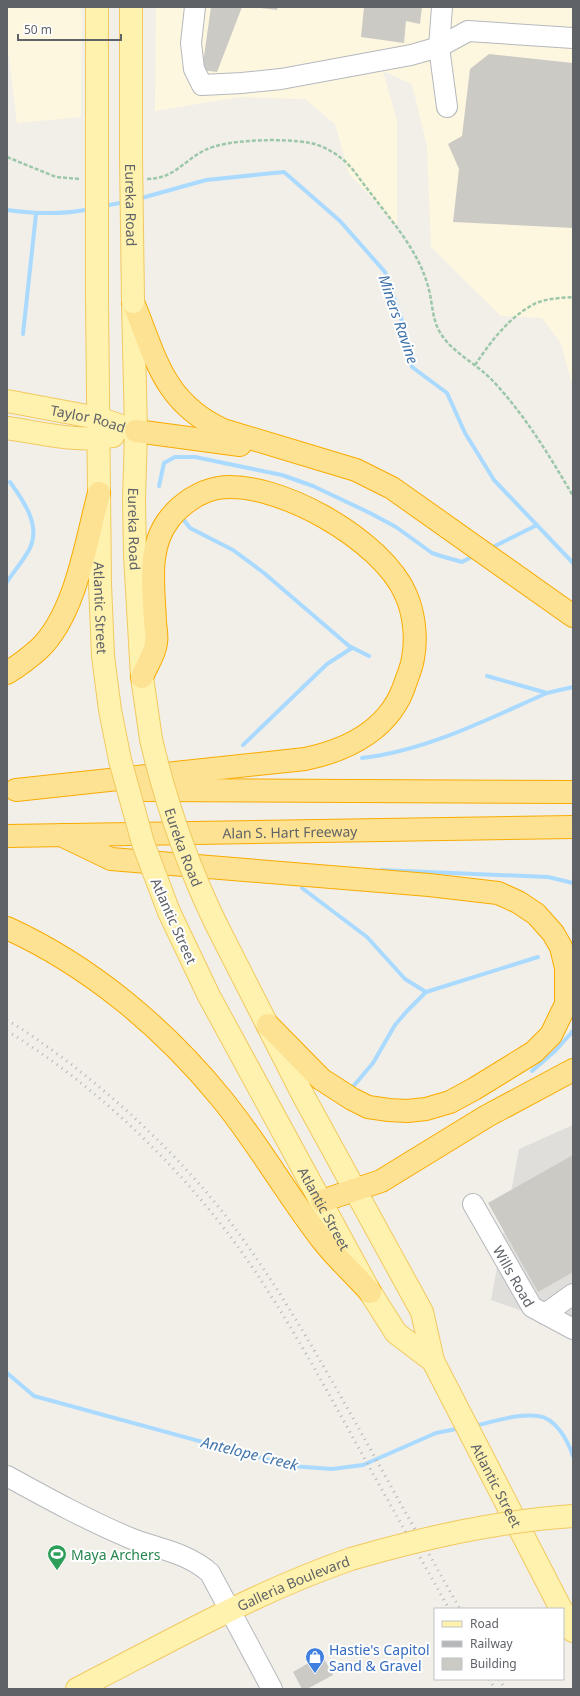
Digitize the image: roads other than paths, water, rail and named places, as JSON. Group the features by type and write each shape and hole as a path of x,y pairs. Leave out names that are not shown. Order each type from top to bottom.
{"highway":[{"path":"133,302 162,375 171,390 208,423 223,430 356,470 392,488 429,512 573,616"},
{"path":"136,432 305,454"},
{"path":"11,790 305,759 327,754 346,747 365,736 381,724 403,692 413,659 414,641 410,609 406,594 385,563 353,536 319,515 264,491 244,487 215,488 190,499 178,509 169,519 157,542 153,556 156,644 142,677"},
{"path":"7,673 39,649 66,609 78,577 99,493"},
{"path":"11,790 573,792"},
{"name":"Alan S. Hart Freeway","path":"7,836 573,827"},
{"path":"61,835 111,859 429,885 498,893 518,902 536,914 553,933 561,947 566,968 566,1004 551,1035 534,1052 474,1089 450,1102 426,1109 407,1111 389,1110 368,1107 352,1099 321,1079 268,1025"},
{"path":"7,928 59,955 93,978 140,1015 177,1049 222,1099 323,1242 370,1292"},
{"path":"322,1201 381,1181 487,1116 573,1070"}],"main road":[{"path":"97,7 98,418"},
{"name":"Eureka Road","path":"131,7 131,156 136,432 135,547 142,677 151,739 170,811 185,857 216,924 268,1025"},
{"name":"Taylor Road","path":"7,401 98,418 136,432"},
{"name":"Atlantic Street","path":"98,418 103,656 110,710 131,806 154,875 169,912 209,996 322,1201 370,1292 396,1333 433,1361"},
{"name":"Taylor Road","path":"7,428 64,437 98,439 136,432"},
{"name":"Atlantic Street","path":"268,1025 304,1097 422,1312 433,1361 560,1608"},
{"name":"Galleria Boulevard","path":"77,1689 230,1611 309,1573 404,1544 482,1526 573,1516"},
{"path":"564,1614 573,1631"}],"street":[{"path":"195,7 191,42 194,68 202,85 242,84 281,79 411,55 439,47 468,31 573,38"},
{"path":"442,7 439,47 447,107"},
{"name":"Wills Road","path":"473,1204 532,1306 573,1329"},
{"path":"545,1314 573,1294"},
{"path":"7,1476 84,1518 131,1539 187,1557 200,1564 210,1573 272,1689"}],"waterway":[{"name":"Miners Ravine","path":"138,199 206,180 284,172 340,221 385,272 402,321 412,367 447,393 465,433 494,480 573,563"},
{"name":"Miners Ravine","path":"104,206 125,202"},
{"name":"Miners Ravine","path":"7,210 48,213 90,209"},
{"path":"23,334 36,214"},
{"path":"159,486 164,463 175,457 195,457 282,475 313,486 370,513 396,527 432,553 462,562 475,555"},
{"path":"7,582 25,557 33,539 32,522 29,513 10,482"},
{"path":"183,519 190,528 233,550 264,573 349,646 369,656"},
{"path":"489,549 537,525"},
{"path":"243,745 327,664 352,648"},
{"path":"487,676 547,693 573,687"},
{"path":"362,758 410,749 456,733 547,693"},
{"path":"381,870 548,877 573,883"},
{"path":"302,888 367,937 405,979 426,992 538,957"},
{"path":"351,1089 373,1063 395,1025 426,992"},
{"path":"532,1071 555,1051 573,1031"},
{"name":"Antelope Creek","path":"7,1373 34,1396 291,1466 332,1469 363,1465 436,1433 461,1428"},
{"name":"Antelope Creek","path":"474,1426 506,1418 530,1415 538,1416 550,1421 556,1426 568,1444 573,1456"}],"railway":[{"path":"7,1020 38,1040 69,1063 132,1115 189,1173 215,1202 271,1280 318,1356 459,1608"},
{"path":"7,1031 38,1051 69,1074 128,1123 182,1178 230,1236 262,1281 305,1352 448,1608"},
{"path":"490,1680 495,1689"},
{"path":"500,1680 505,1689"}],"place":[{"name":"Maya Archers","path":"57,1571"},
{"name":"Hastie's Capitol Sand & Gravel","path":"315,1674"}]}
